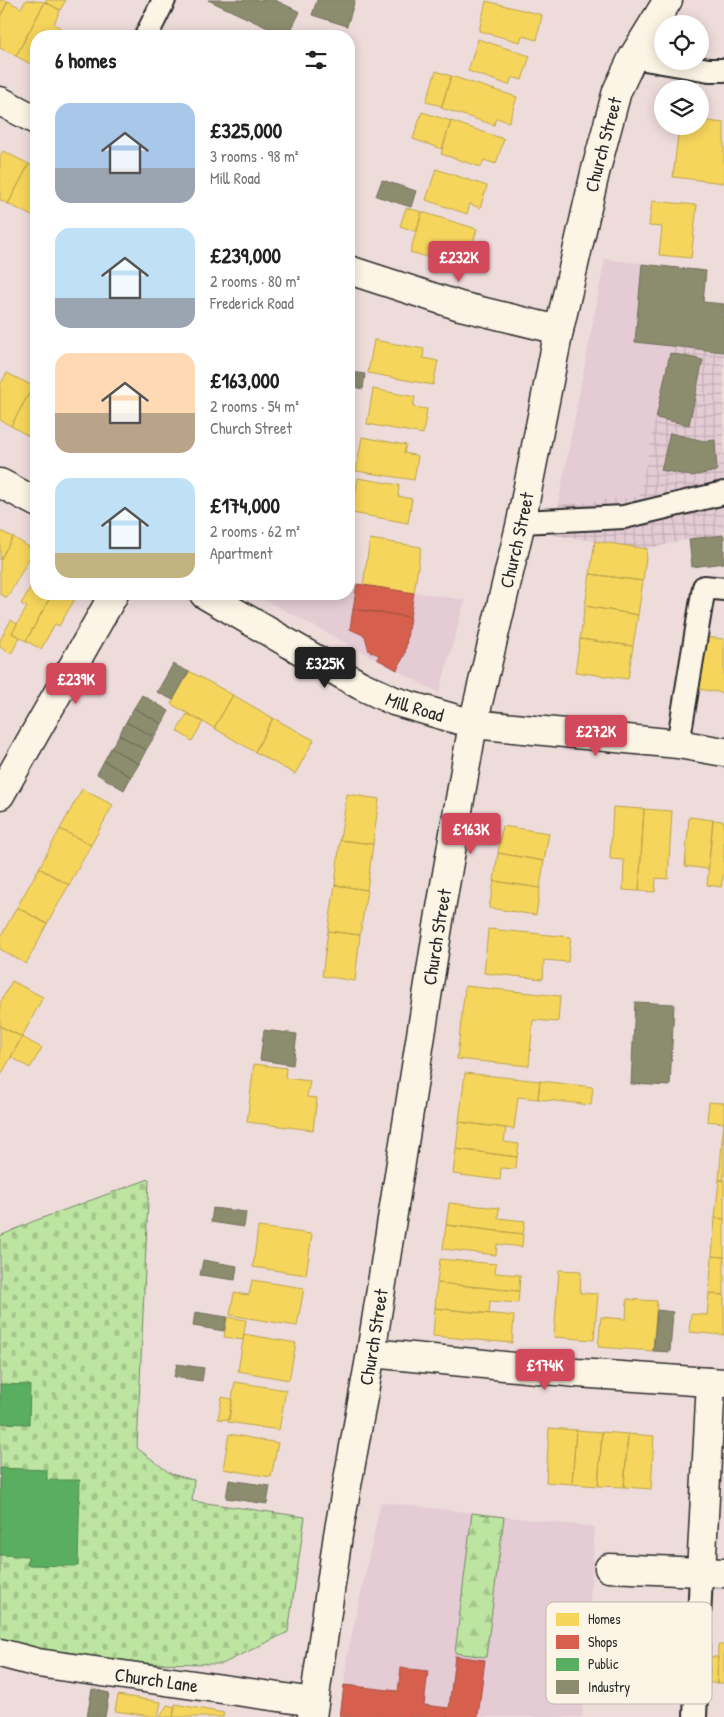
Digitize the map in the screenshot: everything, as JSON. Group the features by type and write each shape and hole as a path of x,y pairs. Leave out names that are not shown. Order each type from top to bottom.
{"street":[{"name":"Church Street","path":"313,1710 338,1535 371,1353 440,914 473,724 521,522 559,330 617,92 633,57 668,0"},
{"path":"0,101 30,117"},
{"path":"355,272 460,306 559,330"},
{"path":"0,483 30,499"},
{"path":"0,795 111,600"},
{"name":"Mill Road","path":"214,600 360,685 394,701 473,724 678,744 724,752"},
{"path":"371,1353 577,1373 717,1382 713,1573 609,1568"},
{"name":"Church Lane","path":"0,1652 38,1663 313,1710"}],"lane":[{"path":"149,30 164,0"},
{"path":"633,57 709,70 724,70"},
{"path":"521,522 624,517 724,493"},
{"path":"678,744 704,587 724,588"},
{"path":"709,1602 713,1573"},
{"path":"695,1717 697,1704"}],"shaded area":[{"path":"605,259 706,271 703,302 724,304 724,352 671,346 639,496 558,505"},
{"path":"671,346 724,352 724,535 689,539 647,549 553,535 558,505 639,496"},
{"path":"355,583 465,600 439,693 265,600 355,600"},
{"path":"381,1502 595,1527 590,1602 546,1602 546,1704 583,1704 582,1717 340,1717 347,1657"}],"green space":[{"path":"149,1179 137,1448 171,1474 194,1480 192,1501 305,1517 288,1632 222,1664 122,1663 54,1657 0,1642 0,1236 34,1221"},
{"path":"472,1513 504,1517 486,1657 455,1653"}],"building: Homes":[{"path":"0,0 8,1 0,17"},
{"path":"26,0 45,2 16,56 0,48 0,17 8,1 21,8"},
{"path":"46,0 66,0 60,10 45,2"},
{"path":"486,1 542,15 537,40 522,36 520,42 479,31"},
{"path":"45,2 60,10 54,24 62,30 30,30 30,64 16,56"},
{"path":"478,39 530,56 522,80 512,77 509,85 468,71"},
{"path":"436,71 451,76 442,106 426,102"},
{"path":"451,76 517,97 509,122 496,118 494,125 441,108"},
{"path":"422,112 451,121 442,149 413,139"},
{"path":"451,121 504,139 496,164 484,160 481,167 441,154"},
{"path":"709,121 724,123 724,183 673,177 678,135 709,135"},
{"path":"3,151 29,164 8,204 0,200 0,156"},
{"path":"29,164 30,215 8,204"},
{"path":"436,169 487,186 480,208 470,204 467,214 426,200"},
{"path":"652,201 697,205 691,258 659,255 662,227 649,226"},
{"path":"406,208 422,212 417,232 400,226"},
{"path":"422,212 477,229 469,256 465,255 461,267 410,252"},
{"path":"374,340 424,349 423,358 438,361 433,385 368,373"},
{"path":"7,373 30,384 30,391 11,426 0,420 0,385"},
{"path":"373,389 415,397 413,407 427,409 423,434 367,424"},
{"path":"30,391 30,437 11,426"},
{"path":"362,437 406,445 404,453 418,456 414,480 356,471"},
{"path":"358,478 399,485 398,496 412,499 408,523 355,514 355,496"},
{"path":"0,531 13,537 0,560"},
{"path":"13,537 30,548 30,557 7,598 0,594 0,560"},
{"path":"370,539 421,547 414,593 363,585"},
{"path":"595,541 647,549 643,581 590,574"},
{"path":"590,574 643,581 638,615 585,606"},
{"path":"30,588 30,600 49,600 26,641 12,633 27,607 21,604"},
{"path":"49,600 74,600 59,626 55,624 41,649 26,641"},
{"path":"585,606 638,615 633,646 580,639"},
{"path":"11,620 17,624 12,633 20,637 11,654 0,647 0,640"},
{"path":"706,637 724,639 724,693 698,689"},
{"path":"580,639 633,646 628,679 575,672"},
{"path":"189,671 233,695 214,728 171,704"},
{"path":"233,695 273,718 255,752 214,728"},
{"path":"187,714 203,722 192,741 177,731"},
{"path":"273,718 314,740 295,774 255,752"},
{"path":"82,789 113,805 91,845 60,829"},
{"path":"347,794 379,799 373,844 340,840"},
{"path":"613,807 644,809 639,891 623,890 624,860 610,859"},
{"path":"644,809 672,811 668,879 656,878 655,892 639,891"},
{"path":"689,817 713,820 708,869 685,866"},
{"path":"713,820 724,821 724,871 721,887 707,885"},
{"path":"502,826 549,833 544,861 498,853"},
{"path":"60,829 91,845 69,885 39,868"},
{"path":"340,840 373,844 367,890 335,885"},
{"path":"498,853 544,861 540,888 494,881"},
{"path":"39,868 69,885 47,924 17,907"},
{"path":"494,881 540,888 536,915 489,908"},
{"path":"335,885 367,890 360,935 328,931"},
{"path":"17,907 47,924 26,964 0,949 0,938"},
{"path":"488,929 571,937 568,962 544,960 543,979 484,973"},
{"path":"328,931 360,935 355,981 322,976"},
{"path":"12,981 43,997 22,1037 0,1026 0,1003"},
{"path":"465,986 560,996 558,1022 533,1020 529,1066 457,1059"},
{"path":"0,1026 22,1037 0,1077"},
{"path":"22,1037 42,1048 30,1068 11,1057"},
{"path":"254,1064 286,1068 285,1078 310,1081 307,1097 317,1098 313,1130 247,1122"},
{"path":"465,1073 540,1081 538,1099 518,1097 514,1129 459,1122"},
{"path":"540,1081 593,1087 591,1105 538,1099"},
{"path":"709,1102 724,1103 724,1123 707,1121"},
{"path":"459,1122 506,1128 504,1142 519,1144 517,1157 456,1149"},
{"path":"724,1123 724,1142 722,1142"},
{"path":"722,1142 724,1142 724,1180 719,1180"},
{"path":"456,1149 517,1157 516,1169 501,1168 500,1180 453,1174"},
{"path":"719,1180 724,1180 724,1219 715,1218"},
{"path":"449,1203 499,1208 498,1218 525,1221 523,1234 446,1225"},
{"path":"715,1218 724,1219 724,1257 712,1256"},
{"path":"446,1225 523,1234 522,1247 497,1244 496,1255 443,1249"},
{"path":"258,1227 312,1234 306,1275 253,1267"},
{"path":"712,1256 724,1257 724,1295 709,1294"},
{"path":"440,1259 496,1264 495,1273 520,1275 519,1291 437,1283"},
{"path":"559,1270 581,1271 580,1293 598,1294 594,1340 554,1337"},
{"path":"252,1280 304,1288 297,1326 230,1315 234,1293 249,1295"},
{"path":"437,1283 519,1291 518,1303 490,1301 489,1314 435,1308"},
{"path":"709,1294 724,1295 724,1335 689,1332 691,1314 707,1315"},
{"path":"627,1299 657,1301 653,1351 598,1347 601,1317 626,1319"},
{"path":"435,1308 514,1316 512,1343 433,1336"},
{"path":"227,1317 246,1320 243,1340 224,1337"},
{"path":"244,1334 296,1343 289,1380 238,1371"},
{"path":"235,1382 286,1390 279,1430 228,1422"},
{"path":"222,1397 232,1399 229,1420 218,1419"},
{"path":"549,1428 576,1430 572,1484 546,1482"},
{"path":"576,1430 602,1432 598,1486 572,1484"},
{"path":"602,1432 628,1434 624,1487 598,1486"},
{"path":"229,1434 278,1443 271,1477 223,1469"},
{"path":"628,1434 654,1436 651,1489 624,1487"},
{"path":"718,1645 724,1645 724,1683 717,1683"},
{"path":"712,1657 718,1657 717,1683 712,1683"},
{"path":"118,1695 161,1702 158,1717 115,1711"},
{"path":"175,1704 224,1713 223,1717 173,1717"},
{"path":"167,1705 175,1707 173,1717 160,1717"}],"building: Shops":[{"path":"357,584 414,593 410,617 353,609"},
{"path":"353,609 410,617 405,654 397,670 377,659 379,655 369,651 365,636 350,629"},
{"path":"455,1656 485,1660 478,1717 340,1717 344,1685 398,1691 401,1668 428,1671 424,1705 449,1708"}],"building: Public":[{"path":"0,1384 30,1385 29,1424 0,1423"},
{"path":"0,1468 47,1470 47,1480 80,1480 78,1566 27,1565 28,1556 0,1555"}],"building: Industry":[{"path":"208,0 275,0 300,12 291,30 272,30"},
{"path":"317,0 355,0 347,26 312,15"},
{"path":"382,180 416,191 411,207 376,196"},
{"path":"642,264 706,271 703,302 724,304 724,352 635,342"},
{"path":"670,353 703,360 689,425 656,418"},
{"path":"355,373 365,374 363,389 355,387"},
{"path":"670,433 704,441 715,440 717,471 691,476 661,470"},
{"path":"724,535 724,563 692,567 689,539"},
{"path":"173,664 189,672 173,700 157,692"},
{"path":"142,695 169,711 162,724 134,708"},
{"path":"134,708 162,724 154,737 126,722"},
{"path":"126,722 154,737 146,750 119,735"},
{"path":"119,735 146,750 139,764 111,748"},
{"path":"111,748 139,764 131,777 104,761"},
{"path":"104,761 131,777 124,790 97,774"},
{"path":"635,1002 674,1004 670,1086 631,1084"},
{"path":"264,1030 297,1034 293,1065 260,1060"},
{"path":"213,1208 246,1212 244,1227 211,1222"},
{"path":"203,1260 237,1266 235,1280 200,1275"},
{"path":"657,1310 673,1312 670,1352 653,1351"},
{"path":"195,1312 227,1317 224,1331 193,1326"},
{"path":"177,1364 204,1368 202,1381 174,1377"},
{"path":"229,1480 270,1486 267,1504 226,1498"},
{"path":"92,1689 109,1693 105,1717 87,1717"}]}
